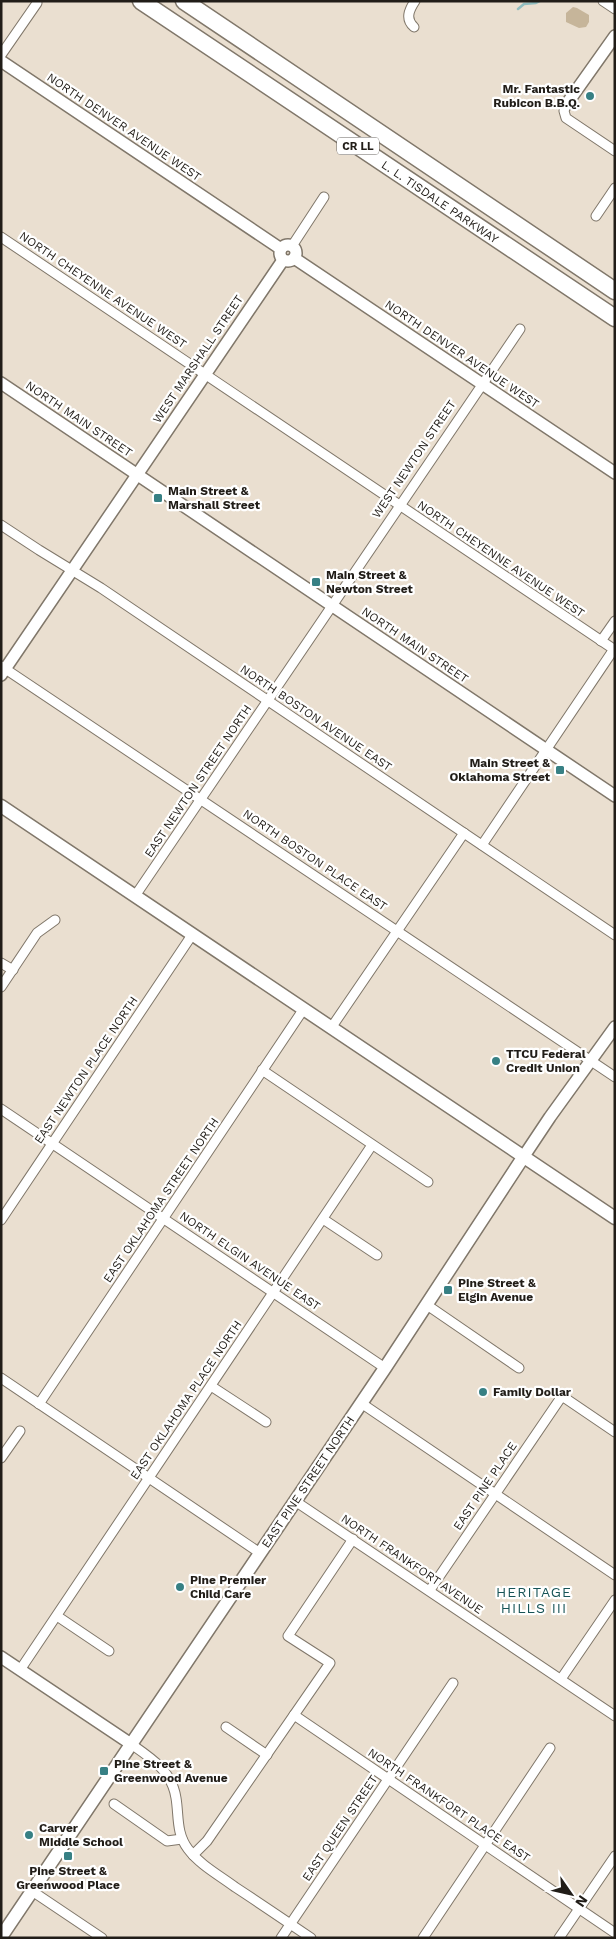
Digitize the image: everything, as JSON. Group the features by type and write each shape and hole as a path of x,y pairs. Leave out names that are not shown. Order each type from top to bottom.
{"highway":[{"name":"L. L. TISDALE PARKWAY","path":"141,1 615,318"},
{"name":"L. L. TISDALE PARKWAY","path":"184,1 615,291"},
{"path":"596,279 615,287"},
{"path":"574,291 615,329"}],"main road":[{"path":"1,806 615,1218"},
{"name":"EAST PINE STREET NORTH","path":"1,1937 385,1368 524,1156"}],"street":[{"path":"603,1 615,9"},
{"path":"1,55 37,2"},
{"path":"413,2 409,16 410,23 414,27"},
{"path":"615,36 566,105 564,111 566,118 615,151"},
{"name":"NORTH DENVER AVENUE WEST","path":"1,61 615,473"},
{"path":"596,216 615,188"},
{"name":"WEST MARSHALL STREET","path":"3,670 324,197"},
{"name":"NORTH CHEYENNE AVENUE WEST","path":"1,236 614,649"},
{"name":"WEST NEWTON STREET","path":"332,606 520,329"},
{"name":"NORTH MAIN STREET","path":"1,383 615,796"},
{"name":"NORTH BOSTON AVENUE EAST","path":"1,525 101,588 615,934"},
{"name":"EAST NEWTON STREET NORTH","path":"135,896 332,606"},
{"path":"602,641 615,621"},
{"path":"482,845 614,649"},
{"name":"NORTH BOSTON PLACE EAST","path":"3,670 202,798 615,1077"},
{"path":"331,1028 464,833"},
{"path":"1,987 37,933 55,920"},
{"name":"EAST NEWTON PLACE NORTH","path":"1,1220 192,935"},
{"path":"1,963 13,970"},
{"name":"EAST OKLAHOMA STREET NORTH","path":"39,1404 303,1010"},
{"name":"EAST PINE STREET NORTH","path":"524,1156 615,1027"},
{"path":"262,1070 428,1182"},
{"name":"NORTH ELGIN AVENUE EAST","path":"1,1109 385,1368"},
{"name":"EAST OKLAHOMA PLACE NORTH","path":"20,1670 372,1145"},
{"path":"323,1219 378,1255"},
{"path":"426,1305 519,1368"},
{"path":"1,1378 260,1553"},
{"path":"211,1386 266,1422"},
{"name":"EAST PINE PLACE","path":"430,1590 562,1396 615,1432"},
{"path":"361,1403 615,1574"},
{"path":"1,1458 20,1432"},
{"name":"NORTH FRANKFORT AVENUE","path":"295,1501 615,1716"},
{"path":"193,1855 208,1841 330,1663 288,1636 353,1539"},
{"path":"561,1679 615,1600"},
{"path":"57,1616 109,1651"},
{"path":"1,1657 156,1762 170,1780 176,1798 180,1835 193,1855 206,1867 311,1938"},
{"name":"EAST QUEEN STREET","path":"281,1938 453,1683"},
{"name":"NORTH FRANKFORT PLACE EAST","path":"294,1715 615,1933"},
{"path":"226,1727 267,1755"},
{"path":"423,1938 550,1748"},
{"path":"114,1804 168,1841 180,1835"},
{"path":"559,1938 615,1856"},
{"path":"32,1891 102,1938"}],"shaded area":[{"path":"573,7 589,15 589,22 586,27 579,28 566,22 566,13"}],"waterway":[{"path":"518,9 524,4 540,1"}],"place":[{"name":"Mr. Fantastic Rubicon B.B.Q.","path":"590,96"},
{"name":"Main Street & Marshall Street","path":"158,498"},
{"name":"Main Street & Newton Street","path":"316,582"},
{"name":"Main Street & Oklahoma Street","path":"560,770"},
{"name":"TTCU Federal Credit Union","path":"496,1061"},
{"name":"Pine Street & Elgin Avenue","path":"448,1290"},
{"name":"Family Dollar","path":"483,1392"},
{"name":"Pine Premier Child Care","path":"180,1587"},
{"name":"Pine Street & Greenwood Avenue","path":"104,1771"},
{"name":"Carver Middle School","path":"29,1835"},
{"name":"Pine Street & Greenwood Place","path":"68,1856"}],"district":[{"name":"HERITAGE HILLS III","path":"534,1600"}]}
